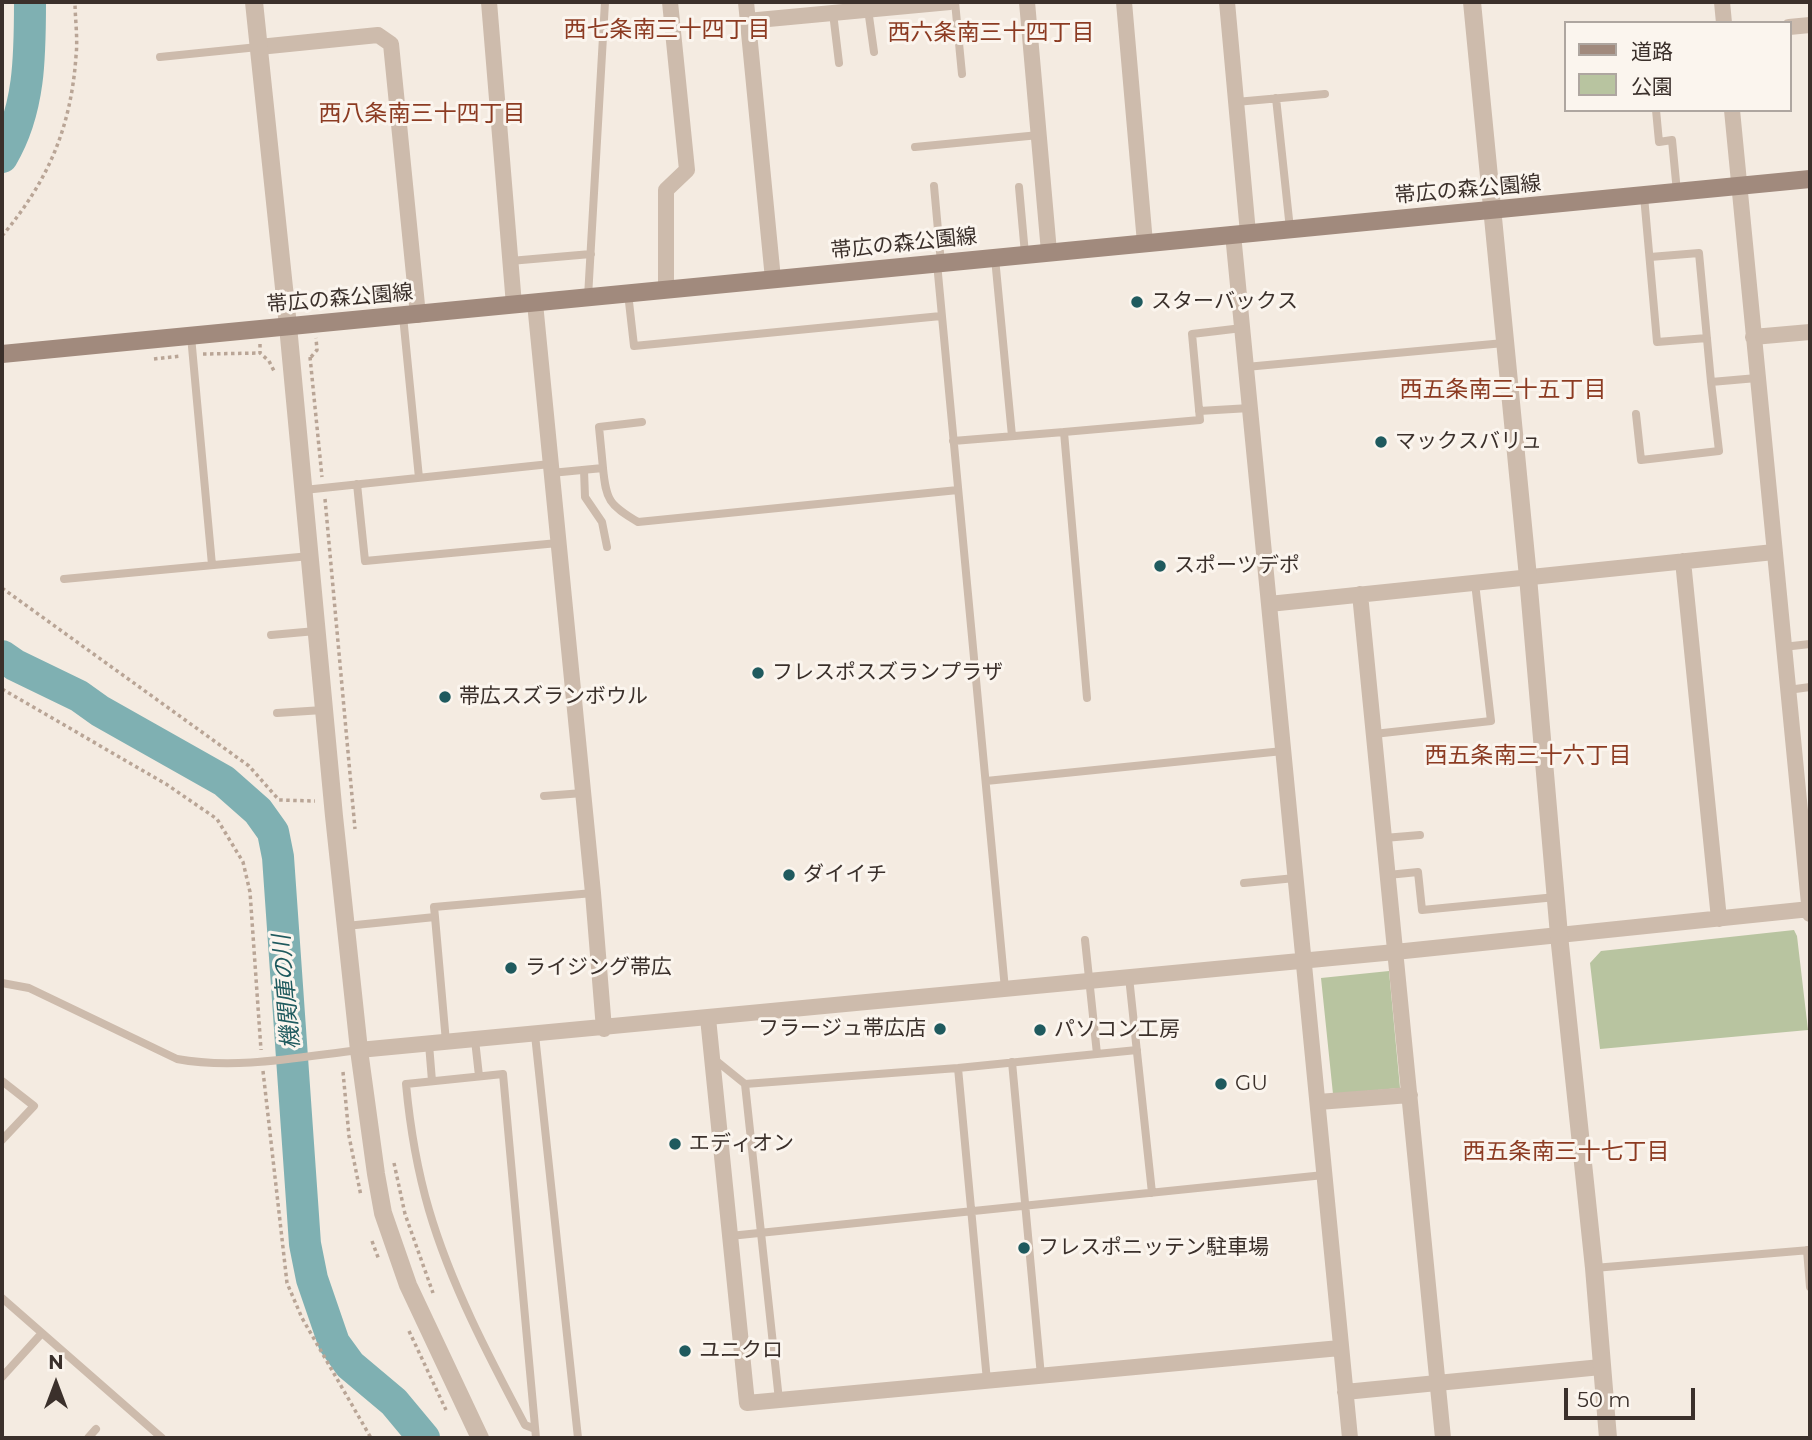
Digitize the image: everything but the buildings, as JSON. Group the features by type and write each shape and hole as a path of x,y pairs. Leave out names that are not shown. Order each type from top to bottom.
{"main road":[{"name":"帯広の森公園線","path":"2,354 1810,178"}],"street":[{"path":"254,2 359,1050 383,1213 408,1285 481,1438"},
{"path":"489,2 514,305"},
{"path":"666,289 666,190 687,170 670,2"},
{"path":"746,2 773,279"},
{"path":"747,21 950,2"},
{"path":"1027,2 1049,252"},
{"path":"1124,2 1145,243"},
{"path":"1227,2 1236,102 1242,328 1350,1438"},
{"path":"1472,2 1608,1438"},
{"path":"1721,2 1724,21"},
{"path":"1791,27 1810,25"},
{"path":"259,47 378,35 391,44 411,315"},
{"path":"1732,112 1810,914"},
{"path":"534,303 593,893 604,1029"},
{"path":"1753,337 1810,332"},
{"path":"1269,604 1774,552"},
{"path":"1683,561 1719,919"},
{"path":"1360,594 1443,1438"},
{"path":"359,1050 604,1029 1810,909"},
{"path":"708,1018 747,1403 1340,1348"},
{"path":"1318,1102 1410,1095"},
{"path":"1345,1392 1601,1367"}],"lane":[{"path":"588,297 605,2"},
{"path":"956,2 962,74"},
{"path":"868,9 874,52"},
{"path":"833,13 839,63"},
{"path":"160,57 259,47"},
{"path":"1236,102 1325,94"},
{"path":"1276,98 1290,229"},
{"path":"1656,112 1659,142 1672,140 1677,192"},
{"path":"915,147 1039,135"},
{"path":"934,186 953,441 1005,989"},
{"path":"1019,187 1025,255"},
{"path":"1644,196 1657,342 1707,338"},
{"path":"1636,414 1642,460 1719,451 1699,253 1650,257"},
{"path":"510,261 591,254"},
{"path":"995,258 1012,436"},
{"path":"628,293 634,346 942,316"},
{"path":"411,315 419,478"},
{"path":"953,441 1200,420 1192,334 1242,328"},
{"path":"191,336 212,565"},
{"path":"1246,367 1505,343"},
{"path":"1711,382 1757,378"},
{"path":"1199,411 1250,408"},
{"path":"642,422 599,427 606,495 620,512 638,522 958,489"},
{"path":"1063,432 1087,698"},
{"path":"304,490 550,468 604,468"},
{"path":"584,470 585,497 602,522 607,547"},
{"path":"357,484 365,561 558,543"},
{"path":"64,579 310,556"},
{"path":"1374,734 1491,721 1475,582"},
{"path":"271,635 316,631"},
{"path":"1783,647 1810,644"},
{"path":"1788,690 1810,687"},
{"path":"277,713 325,710"},
{"path":"985,781 1283,751"},
{"path":"544,796 583,793"},
{"path":"1384,838 1420,835"},
{"path":"1388,875 1418,872 1422,910 1556,897"},
{"path":"1244,883 1295,878"},
{"path":"446,1042 434,907 593,893"},
{"path":"346,926 435,917"},
{"path":"1085,940 1097,1054"},
{"path":"1129,977 1152,1193"},
{"path":"2,983 29,988 177,1059 203,1064 272,1060 359,1050"},
{"path":"535,1034 578,1438"},
{"path":"475,1040 479,1076"},
{"path":"429,1044 432,1081"},
{"path":"712,1057 745,1084 958,1068 1137,1050"},
{"path":"1012,1062 1041,1376"},
{"path":"958,1068 987,1381"},
{"path":"502,1074 535,1434 525,1426 498,1374 460,1293 429,1210 410,1126 406,1084 502,1074"},
{"path":"2,1081 34,1106 2,1140"},
{"path":"745,1084 779,1400"},
{"path":"730,1236 1324,1175"},
{"path":"1594,1268 1809,1250 1810,1287"},
{"path":"2,1298 163,1438"},
{"path":"2,1377 42,1333"},
{"path":"88,1438 96,1429"}],"path":[{"path":"2,236 26,207 60,142 71,95 76,54 75,2"},
{"path":"152,359 260,352"},
{"path":"310,358 355,829"},
{"path":"2,588 249,766 279,800 315,801"},
{"path":"2,690 166,784 217,820 243,862 250,892 261,1060 287,1283 302,1318 371,1438"},
{"path":"393,1161 405,1214 435,1300"}],"green space":[{"path":"1794,930 1797,936 1808,1030 1600,1049 1590,963 1601,951"},
{"path":"1389,971 1400,1088 1333,1094 1321,978"}],"waterway":[{"name":"機関庫の川","path":"2,157 11,139 23,101 29,62 30,2"},
{"name":"機関庫の川","path":"2,656 79,696 100,711 224,781 258,811 273,832 278,857 305,1244 312,1279 334,1343 350,1365 394,1402 424,1438"}],"place":[{"name":"スターバックス","path":"1137,302"},
{"name":"マックスバリュ","path":"1381,442"},
{"name":"スポーツデポ","path":"1160,566"},
{"name":"フレスポスズランプラザ","path":"758,673"},
{"name":"帯広スズランボウル","path":"445,697"},
{"name":"ダイイチ","path":"789,875"},
{"name":"ライジング帯広","path":"511,968"},
{"name":"フラージュ帯広店","path":"940,1029"},
{"name":"パソコン工房","path":"1040,1030"},
{"name":"GU","path":"1221,1084"},
{"name":"エディオン","path":"675,1144"},
{"name":"フレスポニッテン駐車場","path":"1024,1248"},
{"name":"ユニクロ","path":"685,1351"}],"district":[{"name":"西七条南三十四丁目","path":"667,30"},
{"name":"西六条南三十四丁目","path":"991,33"},
{"name":"西八条南三十四丁目","path":"422,114"},
{"name":"西五条南三十五丁目","path":"1503,390"},
{"name":"西五条南三十六丁目","path":"1528,756"},
{"name":"西五条南三十七丁目","path":"1566,1152"}]}
